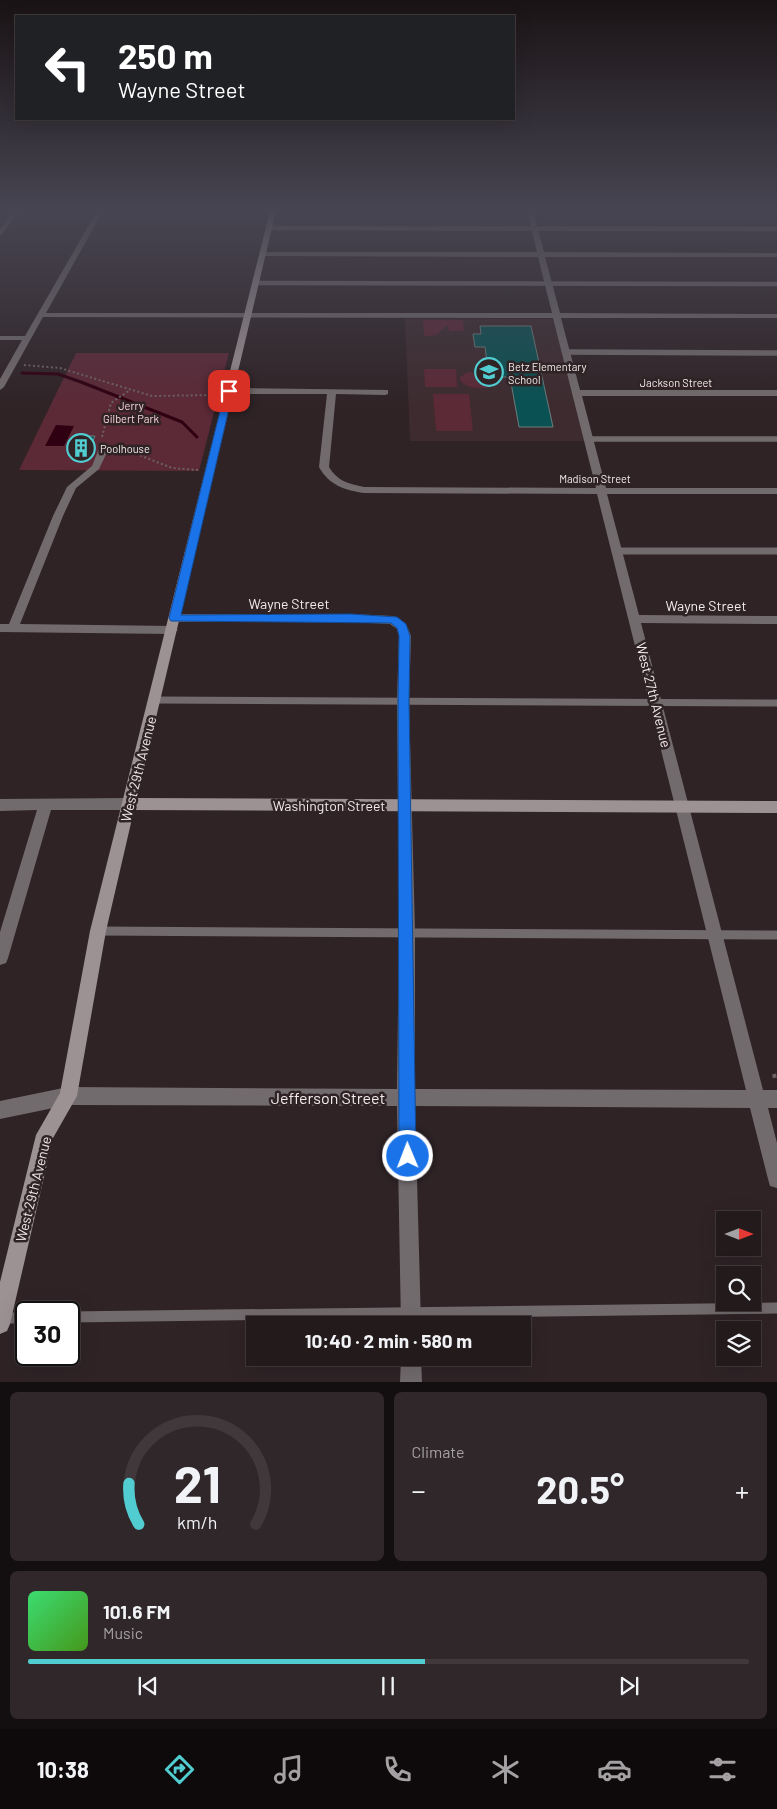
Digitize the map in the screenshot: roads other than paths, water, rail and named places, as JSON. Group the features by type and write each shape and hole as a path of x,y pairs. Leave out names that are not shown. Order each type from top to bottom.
{"street":[{"path":"0,387 63,275"},
{"name":"West 29th Avenue","path":"1,1321 45,1135 68,1096 98,931 258,275"},
{"name":"West 27th Avenue","path":"547,275 777,1179"},
{"path":"41,315 777,316"},
{"path":"0,338 28,338"},
{"name":"Madison Street","path":"332,392 324,467 328,477 338,484 350,488 364,490 777,491"},
{"path":"228,393 385,392"},
{"name":"Jackson Street","path":"576,393 777,393"},
{"path":"13,628 58,516 72,487 96,467 104,441"},
{"name":"Wayne Street","path":"0,628 350,618 393,620 402,627 405,636 403,701"},
{"name":"Wayne Street","path":"635,619 777,620"},
{"path":"403,701 410,1316"},
{"name":"Washington Street","path":"0,805 777,807"},
{"path":"1,949 46,805"},
{"name":"Jefferson Street","path":"0,1110 68,1096 777,1099"},
{"path":"411,1366 412,1382"}],"lane":[{"path":"256,283 777,284"},
{"path":"566,352 777,353"},
{"path":"588,439 777,439"},
{"path":"617,551 777,551"},
{"path":"155,700 777,703"},
{"path":"98,931 777,935"},
{"path":"483,1316 777,1308"},
{"path":"80,1317 246,1318"},
{"path":"1,1321 15,1319"}],"waterway":[{"path":"22,373 58,374 81,382 182,422 197,437"}],"place":[{"name":"Betz Elementary School","path":"489,372"},
{"name":"Poolhouse","path":"81,448"}],"park label":[{"name":"Jerry Gilbert Park","path":"131,411"}]}
